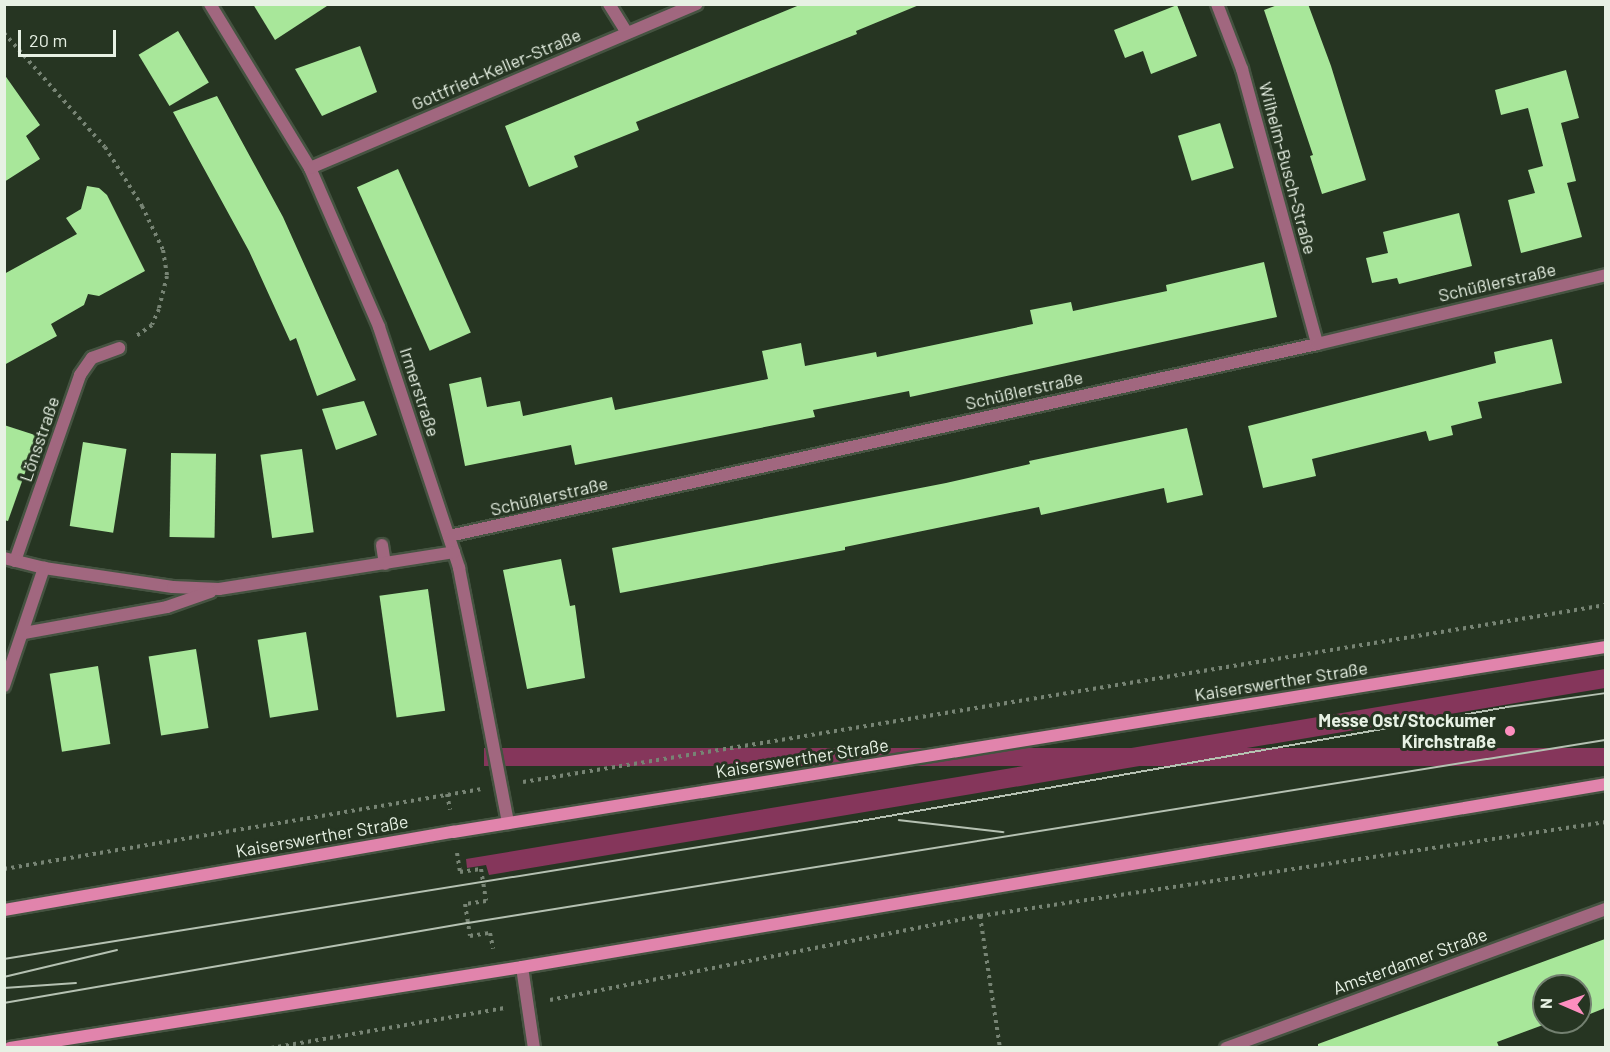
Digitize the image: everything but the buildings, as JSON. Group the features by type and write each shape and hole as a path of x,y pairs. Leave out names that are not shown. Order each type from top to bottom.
{"street":[{"name":"Irmerstraße","path":"210,4 310,168 379,327 454,552 508,823"},
{"path":"609,4 627,33"},
{"name":"Gottfried-Keller-Straße","path":"310,168 697,4"},
{"name":"Wilhelm-Busch-Straße","path":"1217,4 1242,69 1317,344"},
{"name":"Schüßlerstraße","path":"449,536 1317,344 1605,275"},
{"name":"Lönsstraße","path":"119,348 92,358 80,375 10,559 44,568 173,587 219,589"},
{"path":"382,545 385,564"},
{"name":"Lönsstraße","path":"24,633 167,607 219,589 454,552"},
{"path":"4,686 24,633 44,568"},
{"name":"Kaiserswerther Straße","path":"4,910 453,832 1605,647"},
{"path":"10,1047 522,967 1605,784"},
{"name":"Amsterdamer Straße","path":"1226,1047 1605,909"},
{"path":"522,967 534,1047"}],"path":[{"path":"4,33 105,147 142,206 163,250 167,276 152,325 119,348"},
{"path":"4,869 447,794 1605,605"},
{"path":"447,794 460,872 481,869 486,901 465,904 470,936 490,933 503,1008"},
{"path":"271,1047 528,1005 980,916 1605,822"},
{"path":"980,916 1000,1047"}],"shaded area":[{"path":"1605,669 1605,688 489,875 486,865 467,868 466,859"},
{"path":"484,748 1605,748 1605,766 484,766"}],"tram line":[{"path":"4,959 855,822 1508,707 1606,693"},
{"path":"4,1003 468,923 1606,740"},
{"path":"899,820 1003,832"},
{"path":"4,977 117,950"},
{"path":"4,988 76,983"}],"place":[{"name":"Messe Ost/Stockumer Kirchstraße","path":"1510,731"}]}
